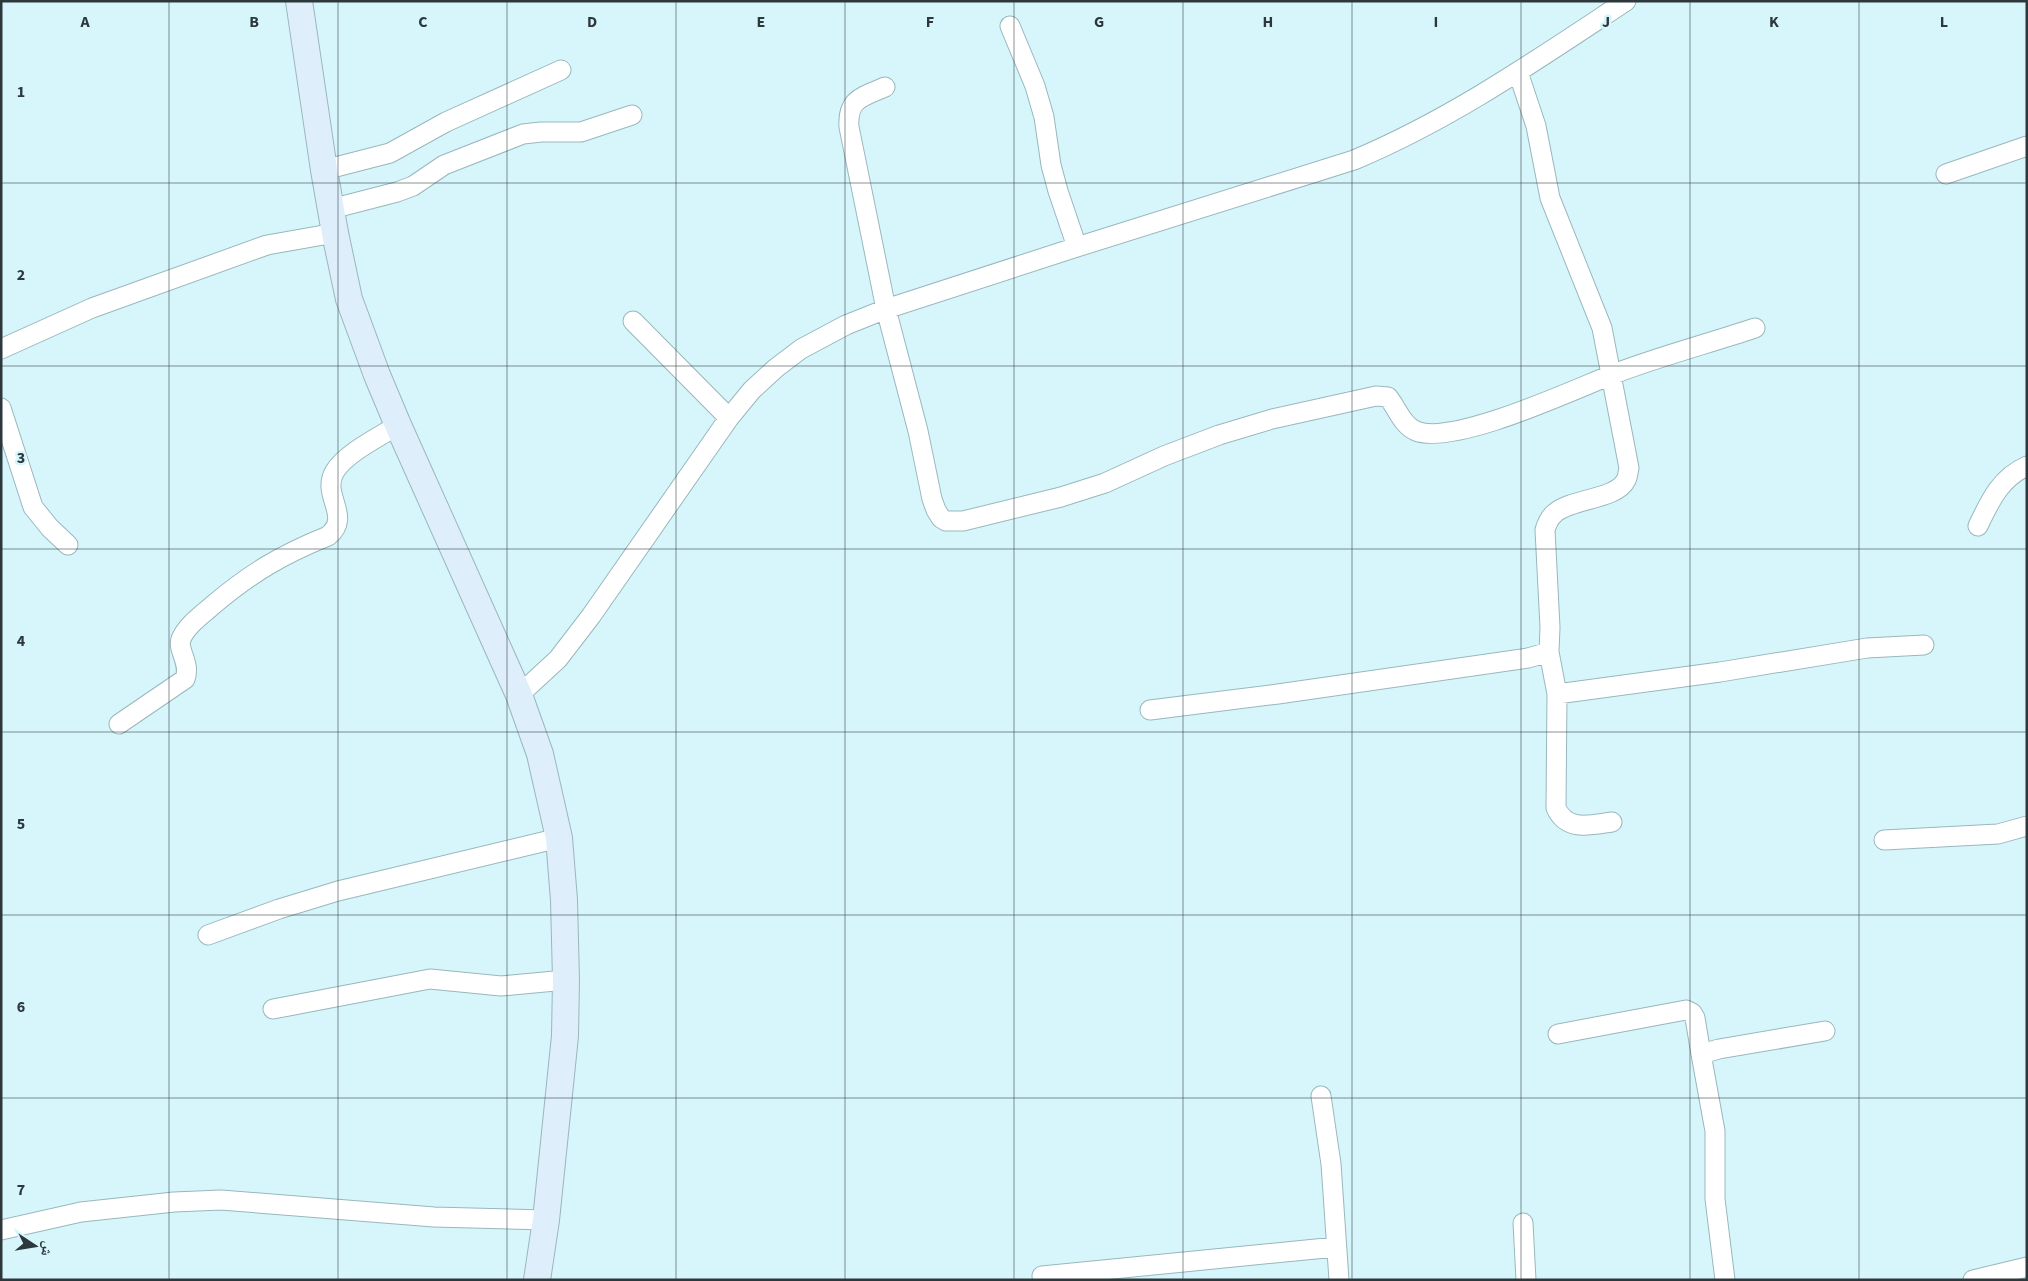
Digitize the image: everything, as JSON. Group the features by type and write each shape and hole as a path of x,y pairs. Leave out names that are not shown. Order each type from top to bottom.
{"main road":[{"path":"300,1 324,170 349,299 398,425 519,695 540,754 559,838 564,900 565,1036 546,1220 537,1280"}],"street":[{"path":"519,695 558,659 728,418 752,390 801,349 846,326 886,309 1354,160 1396,142 1433,123 1518,72 1626,1"},
{"path":"1010,26 1035,86 1044,117 1058,191 1077,247"},
{"path":"324,170 390,152 440,125 561,70"},
{"path":"1518,72 1536,126 1550,198 1602,328 1629,468 1626,480 1617,490 1555,512 1549,519 1545,530 1550,627 1549,652 1557,694 1556,808 1560,818 1567,823 1584,825 1612,822"},
{"path":"885,87 858,98 848,115 855,161 886,309 918,431 936,510 941,518 954,522 1060,497 1105,483 1164,456 1219,435 1272,419 1382,395 1388,397 1401,419 1415,431 1439,433 1461,429 1516,414 1612,375 1754,328"},
{"path":"1,349 92,308 333,221 421,181 444,165 523,134 582,132 632,115"},
{"path":"1946,174 2027,146"},
{"path":"632,321 728,418"},
{"path":"1,408 34,507 50,528 68,545"},
{"path":"120,724 185,680 188,667 180,647 180,640 200,616 236,586 273,560 328,536 335,530 338,523 338,512 330,483 333,473 346,458 398,425"},
{"path":"1978,526 1994,493 2002,482 2027,466"},
{"path":"1557,694 1720,672 1867,648 1924,645"},
{"path":"1150,710 1528,658 1549,652"},
{"path":"1884,840 1998,834 2027,826"},
{"path":"208,935 279,909 338,891 559,838"},
{"path":"273,1009 430,979 501,986 566,980"},
{"path":"1558,1034 1686,1010 1692,1013 1695,1018 1715,1131 1715,1200 1725,1280"},
{"path":"1702,1054 1719,1049 1825,1030"},
{"path":"1321,1096 1331,1164 1339,1280"},
{"path":"1,1230 37,1220 81,1212 174,1202 221,1200 434,1217 546,1220"},
{"path":"1523,1223 1526,1280"},
{"path":"1042,1276 1336,1248"},
{"path":"1973,1280 2027,1267"}]}
